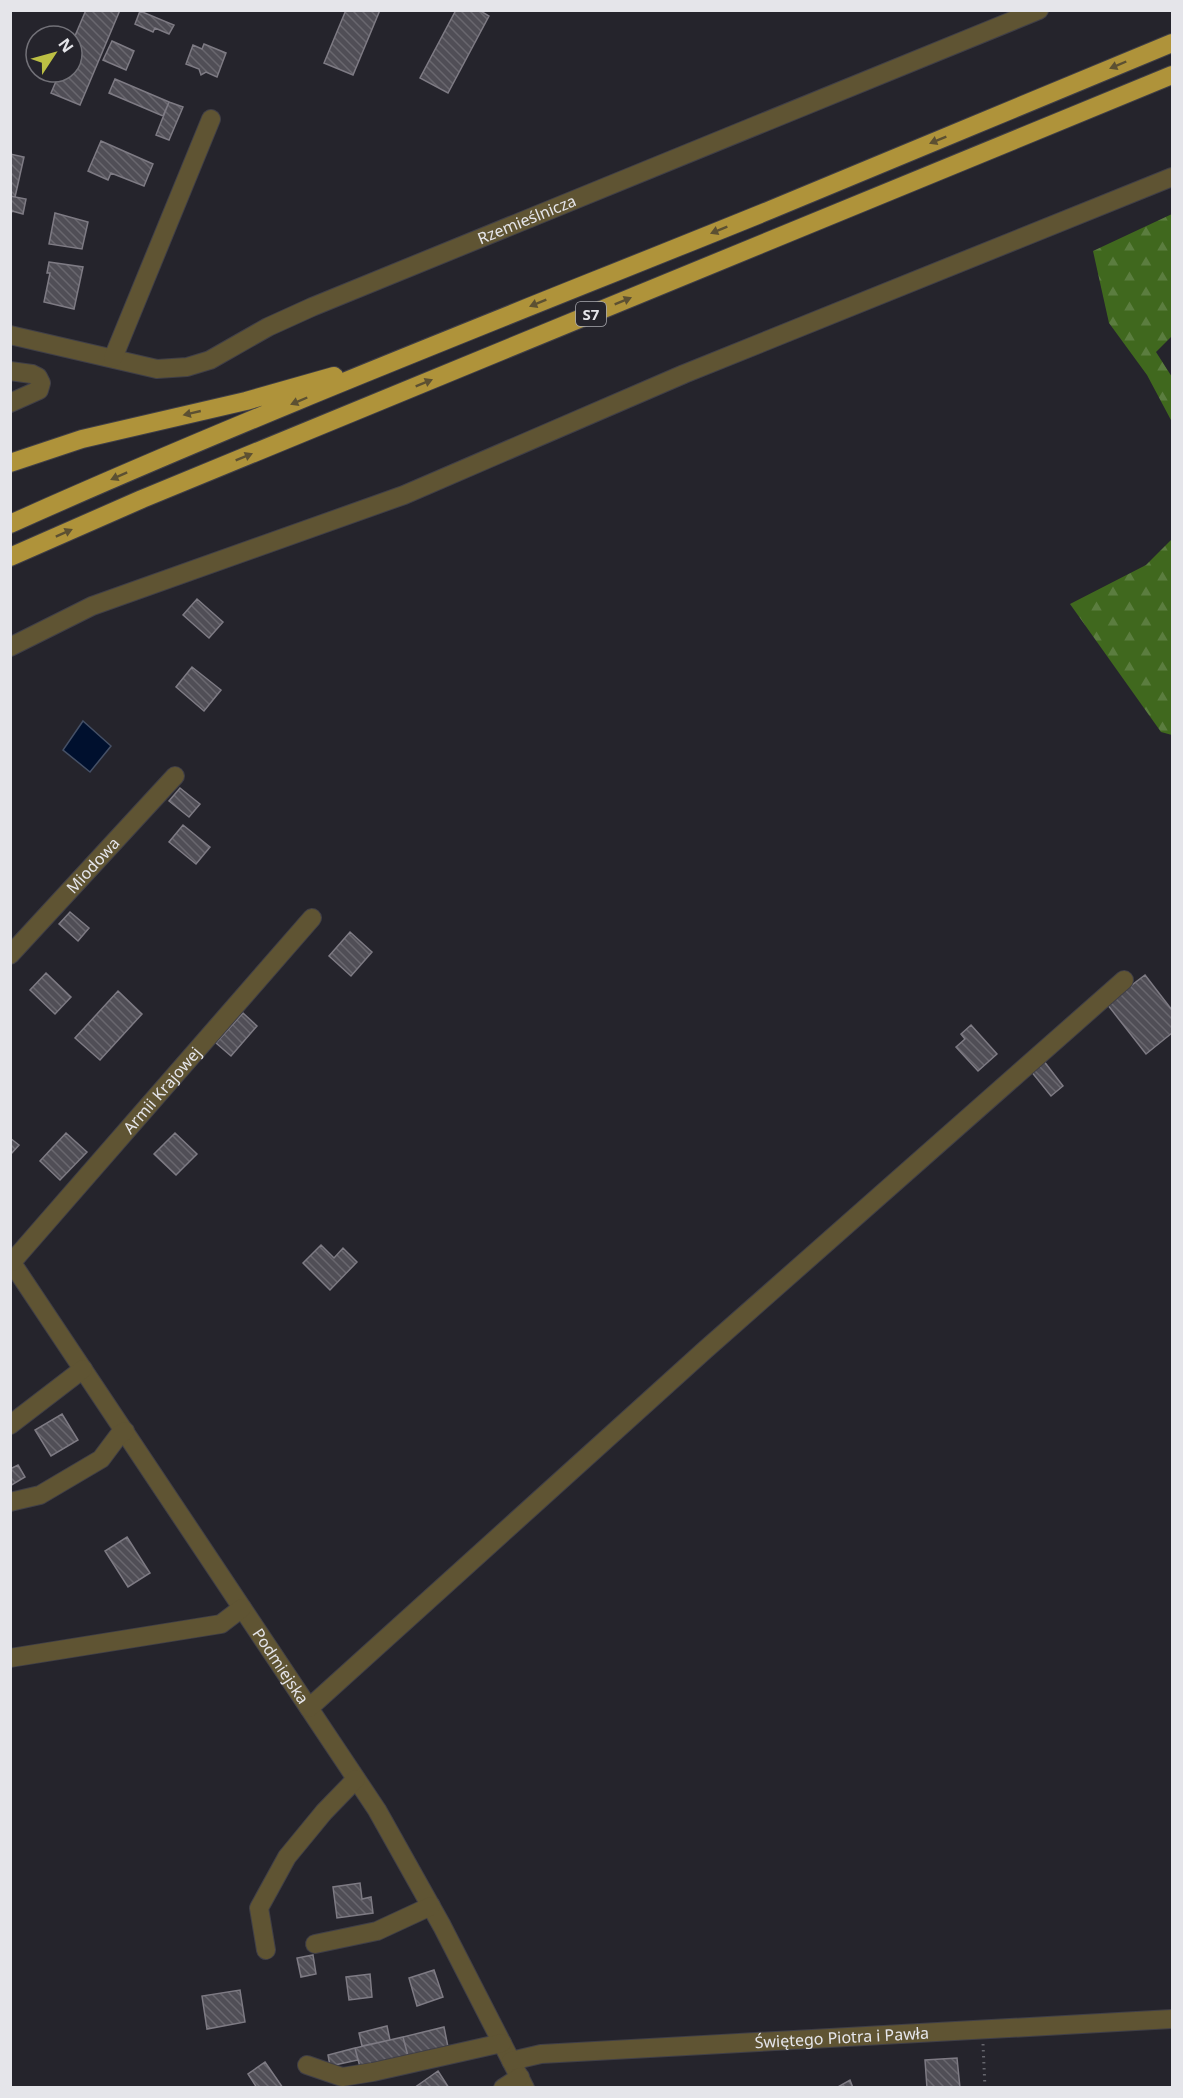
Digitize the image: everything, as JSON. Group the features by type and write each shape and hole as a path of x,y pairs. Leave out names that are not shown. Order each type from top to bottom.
{"highway":[{"name":"S7","path":"10,524 124,473 392,362 763,213 1173,43"},
{"name":"S7","path":"10,557 142,499 1173,75"},
{"path":"10,463 82,439 246,401 392,362"}],"street":[{"name":"Rzemieślnicza","path":"10,335 157,369 187,367 210,360 268,327 312,307 1038,10"},
{"path":"113,357 211,119"},
{"path":"10,647 92,606 404,495 684,375 1173,177"},
{"path":"10,371 32,374 38,377 41,383 39,390 10,403"},
{"name":"Miodowa","path":"10,955 175,776"},
{"name":"Armii Krajowej","path":"11,1261 312,918"},
{"path":"309,1708 705,1350 1124,980"},
{"name":"Podmiejska","path":"11,1261 377,1810 431,1906 523,2082"},
{"path":"10,1425 83,1369"},
{"path":"10,1502 40,1495 101,1459 119,1435 125,1431"},
{"path":"10,1658 221,1624 242,1608"},
{"path":"267,1950 259,1908 287,1857 324,1812 356,1779"},
{"path":"315,1944 377,1931 431,1906"},
{"name":"Świętego Piotra i Pawła","path":"511,2061 542,2054 1173,2019"},
{"path":"307,2065 342,2077 502,2043"},
{"path":"503,2088 523,2082"}],"path":[{"path":"982,2029 985,2088"}],"green space":[{"path":"1172,214 1172,336 1156,352 1172,377 1172,422 1147,375 1109,323 1093,251"},
{"path":"1172,539 1172,735 1161,732 1070,604 1146,565"}],"water":[{"path":"83,721 111,746 90,772 63,750"}],"building":[{"path":"86,10 120,10 80,105 51,93 55,84 84,84 84,24 80,24"},
{"path":"346,10 380,10 353,75 324,63"},
{"path":"456,10 479,10 489,16 448,93 420,78"},
{"path":"140,11 174,25 169,34 155,28 153,32 135,24"},
{"path":"112,41 134,51 126,70 103,60"},
{"path":"204,44 226,53 217,77 206,72 201,75 199,69 186,64 193,45 202,49"},
{"path":"115,79 169,102 163,116 109,93"},
{"path":"169,102 183,107 169,140 156,135"},
{"path":"101,141 153,164 144,186 111,173 108,180 88,171"},
{"path":"10,154 24,157 15,197 10,196"},
{"path":"10,196 26,199 23,214 12,211 10,217"},
{"path":"55,213 88,222 82,249 49,244"},
{"path":"49,262 83,267 74,309 44,302 50,273 47,273"},
{"path":"197,599 223,622 209,638 183,615"},
{"path":"192,667 221,690 204,711 176,687"},
{"path":"180,788 200,804 189,817 169,801"},
{"path":"183,825 210,847 196,864 169,842"},
{"path":"70,912 89,928 78,941 59,924"},
{"path":"350,932 372,952 351,976 329,956"},
{"path":"46,973 71,997 55,1014 30,990"},
{"path":"1145,975 1172,1010 1172,1033 1146,1054 1107,1004"},
{"path":"118,991 142,1014 100,1060 75,1038"},
{"path":"243,1013 257,1026 231,1056 216,1043"},
{"path":"971,1025 997,1054 978,1071 956,1047 965,1039 961,1034"},
{"path":"1043,1060 1063,1086 1051,1096 1030,1070"},
{"path":"66,1133 87,1152 60,1180 40,1161"},
{"path":"175,1133 197,1154 176,1175 154,1154"},
{"path":"10,1138 19,1145 10,1155"},
{"path":"321,1245 334,1258 343,1248 357,1262 330,1290 303,1263"},
{"path":"62,1414 78,1440 51,1456 35,1430"},
{"path":"18,1465 25,1477 10,1486 10,1469"},
{"path":"127,1537 150,1573 128,1587 105,1551"},
{"path":"360,1883 362,1899 371,1897 373,1913 337,1918 333,1887"},
{"path":"313,1955 316,1974 301,1977 297,1958"},
{"path":"434,1970 443,1997 417,2006 409,1978"},
{"path":"370,1974 372,1997 349,2000 346,1977"},
{"path":"240,1990 245,2022 207,2029 202,1996"},
{"path":"387,2026 390,2040 362,2046 359,2033"},
{"path":"444,2027 448,2047 408,2056 403,2037"},
{"path":"403,2037 408,2056 360,2067 355,2048"},
{"path":"355,2048 358,2060 330,2066 328,2055"},
{"path":"957,2058 960,2088 927,2088 925,2060"},
{"path":"265,2062 283,2088 257,2088 248,2074"},
{"path":"438,2071 449,2088 414,2088"},
{"path":"850,2080 853,2088 836,2088"}]}
